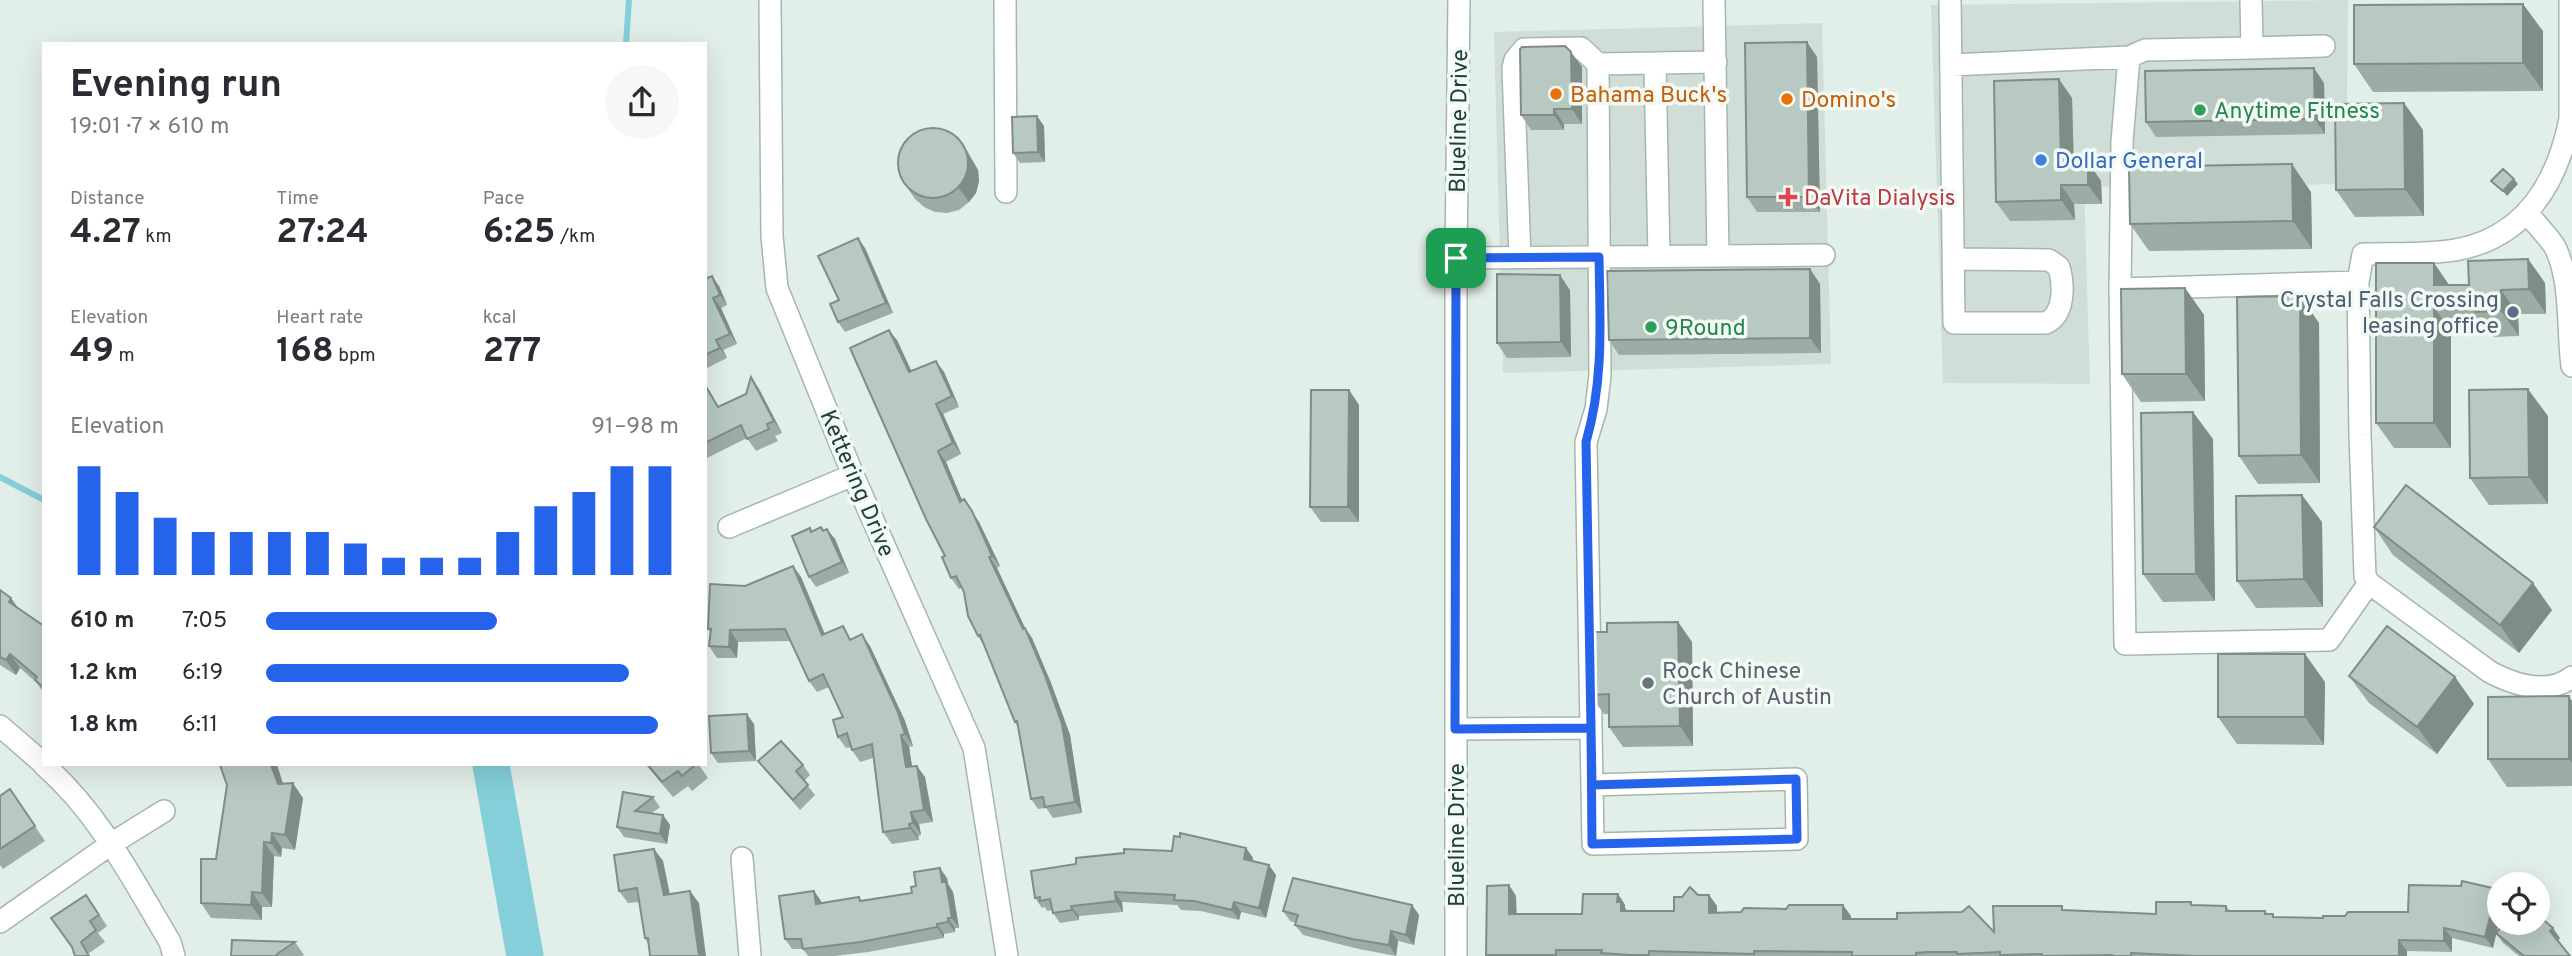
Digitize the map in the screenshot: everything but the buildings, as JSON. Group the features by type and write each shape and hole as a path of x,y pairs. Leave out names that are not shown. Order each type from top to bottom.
{"street":[{"name":"Kettering Drive","path":"770,0 772,236 776,288 853,475 974,748 1007,956"},
{"path":"1005,0 1006,192"},
{"name":"Blueline Drive","path":"1456,956 1456,258 1459,0"},
{"path":"1714,0 1718,256"},
{"path":"1950,0 1954,323 2046,323 2054,319 2059,311 2062,278 2059,267 2049,260 1955,260"},
{"path":"2251,0 2252,48"},
{"path":"2570,0 2570,119 2567,137 2551,180 2527,213 2496,236 2453,251 2364,254 2358,282 2365,576 2370,583 2490,672 2509,682 2523,687 2553,686 2572,677"},
{"path":"1951,65 2129,57 2145,50 2324,46"},
{"path":"1520,258 1513,68 1515,60 1524,49 1581,48 1598,64 1716,62"},
{"path":"2129,57 2122,142 2120,289 2125,645 2329,640 2370,583"},
{"path":"1655,63 1659,257"},
{"path":"1592,785 1796,779 1797,839 1592,844 1586,442 1596,409 1600,375 1598,64"},
{"path":"2527,213 2555,248 2564,268 2569,296 2572,366"},
{"path":"1456,258 1824,255"},
{"path":"2120,289 2358,282"},
{"path":"729,527 853,475"},
{"path":"0,726 42,763"},
{"path":"1455,729 1591,728"},
{"path":"45,766 70,788 111,844 170,942 174,956"},
{"path":"0,922 111,844 164,811"},
{"path":"742,858 750,956"}],"shaded area":[{"path":"2348,0 2346,184 2084,187 2090,384 1943,383 1931,5"},
{"path":"1822,23 1831,364 1503,373 1494,32"}],"waterway":[{"path":"626,42 629,0"},
{"path":"0,477 42,499"},
{"path":"491,766 525,956"}],"place":[{"name":"Bahama Buck's","path":"1556,94"},
{"name":"Domino's","path":"1787,99"},
{"name":"Anytime Fitness","path":"2200,110"},
{"name":"Dollar General","path":"2041,160"},
{"name":"DaVita Dialysis","path":"1788,197"},
{"name":"Crystal Falls Crossing leasing office","path":"2513,312"},
{"name":"9Round","path":"1651,327"},
{"name":"Rock Chinese Church of Austin","path":"1648,683"}],"route":[{"path":"1599,257 1600,375 1596,409 1586,442 1592,785 1796,779 1797,839 1592,844 1591,728 1455,729 1456,258 1599,257"}]}
